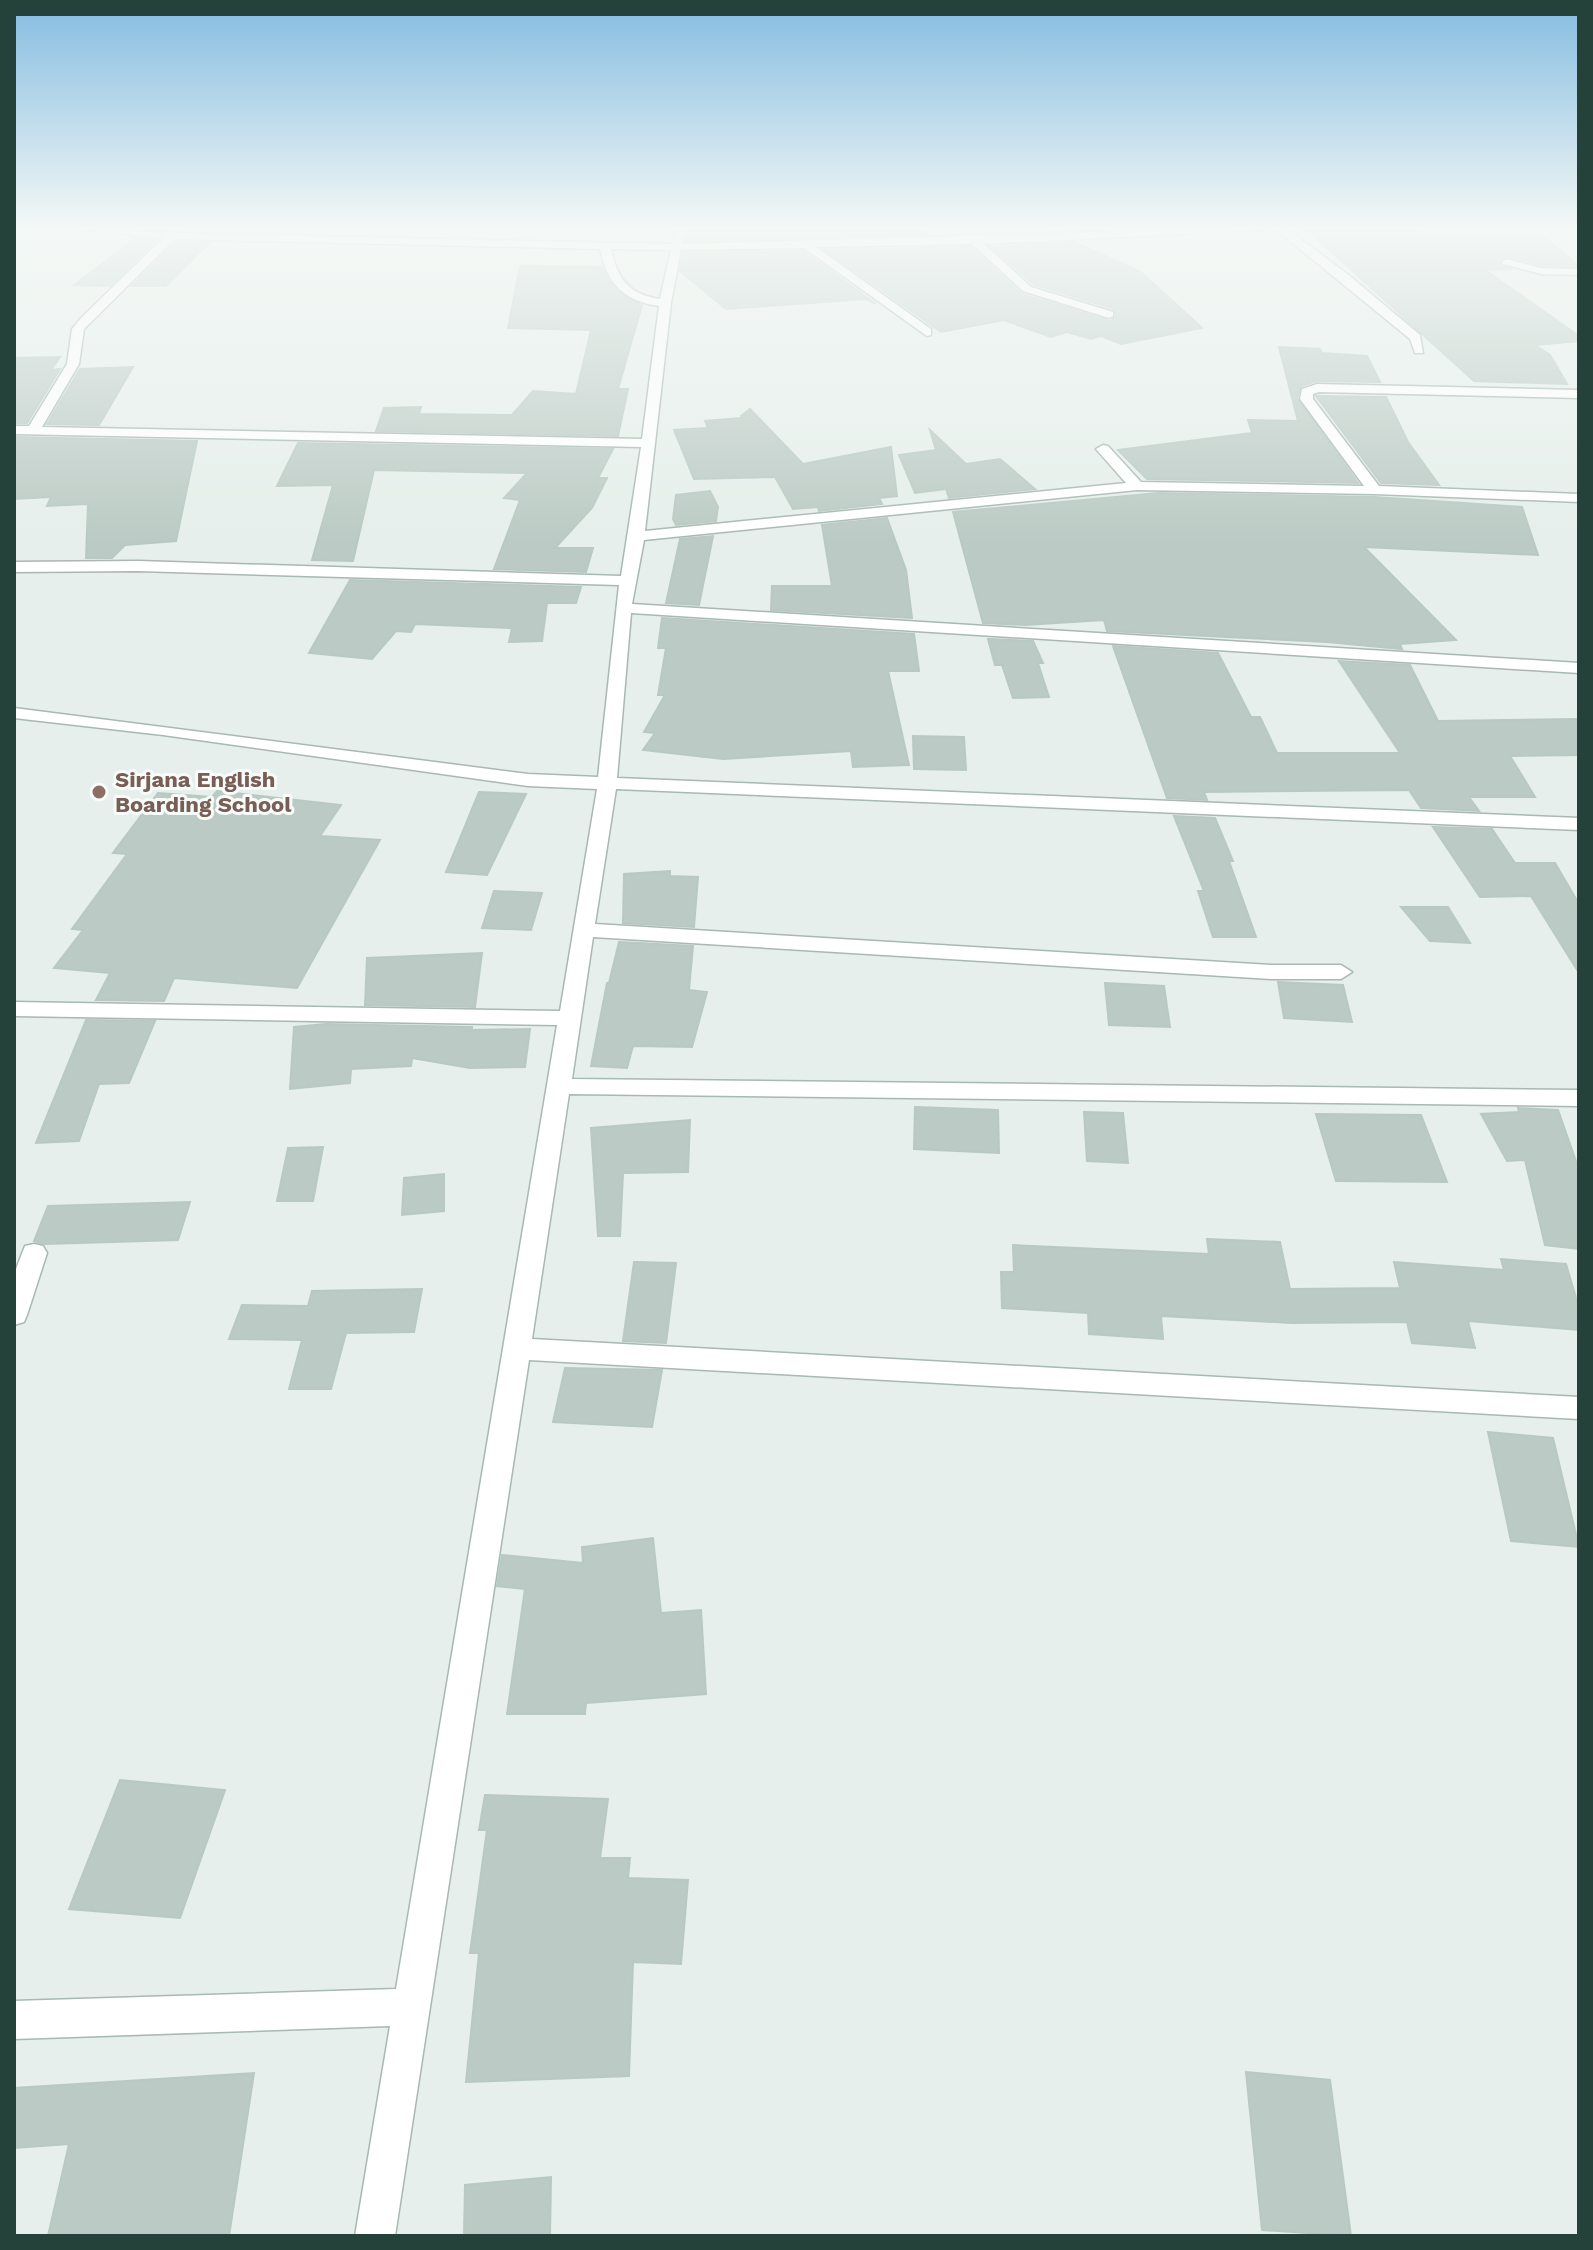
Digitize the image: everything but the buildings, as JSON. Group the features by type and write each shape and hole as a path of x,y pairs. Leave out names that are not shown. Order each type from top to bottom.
{"street":[{"path":"33,430 73,364 78,332"},
{"path":"375,2236 607,785 623,608 637,536 662,332"},
{"path":"1409,332 1416,338 1419,350"},
{"path":"1375,490 1306,399 1307,392 1317,388 1579,394"},
{"path":"14,430 649,443"},
{"path":"1103,449 1137,486"},
{"path":"637,536 1137,486 1375,490 1579,498"},
{"path":"14,567 138,566 628,581"},
{"path":"623,608 1579,668"},
{"path":"14,713 528,780 1579,824"},
{"path":"582,930 1271,972 1341,972"},
{"path":"14,1009 568,1018"},
{"path":"557,1086 1579,1098"},
{"path":"14,1315 34,1253"},
{"path":"515,1349 1579,1408"},
{"path":"14,2020 411,2007"}],"place":[{"name":"Sirjana English Boarding School","path":"99,792"}]}
